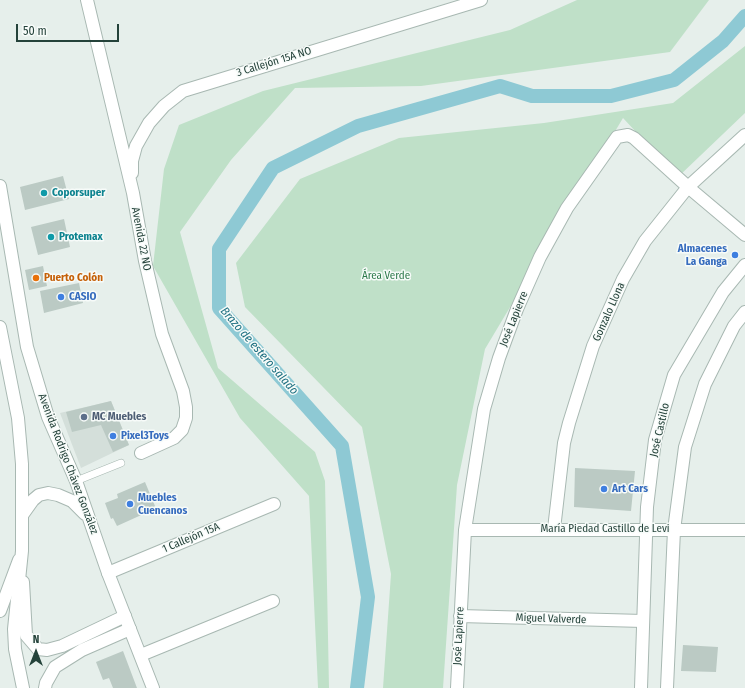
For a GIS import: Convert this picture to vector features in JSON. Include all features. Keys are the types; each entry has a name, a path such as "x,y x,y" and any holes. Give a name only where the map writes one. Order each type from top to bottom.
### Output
{"street":[{"name":"Avenida 22 NO","path":"87,0 133,193 145,261 162,334 183,391 186,407 186,418 182,430 174,438 141,453"},
{"name":"3 Callejón 15A NO","path":"133,193 132,161 136,146 149,123 164,106 183,91 482,0"},
{"name":"José Lapierre","path":"456,688 465,530 480,426 499,358 517,309 540,257 567,208 617,137 623,135 634,138 688,187 745,235"},
{"name":"Gonzalo Llona","path":"554,529 564,443 574,404 593,346 634,258 659,222 688,187 745,135"},
{"name":"Avenida Rodrigo Chávez González","path":"0,186 27,346 48,417 76,481 108,573 153,688"},
{"name":"José Castillo","path":"641,688 646,529 655,440 674,375 723,292 745,265"},
{"path":"667,688 674,530 685,447 705,384 734,326 745,312"},
{"path":"0,327 18,418 22,464 22,551 26,635 38,649 47,650 62,646 125,616"},
{"path":"22,514 39,495 48,493 58,495 72,501 89,520"},
{"name":"1 Callejón 15A","path":"108,573 274,504"},
{"name":"María Piedad Castillo de Levi","path":"465,530 745,530"},
{"path":"0,611 22,551"},
{"path":"22,551 14,629 15,649 23,688"},
{"path":"141,655 274,601"},
{"name":"Miguel Valverde","path":"460,616 643,621"},
{"path":"45,688 46,683 55,667 82,650 130,629"}],"lane":[{"path":"76,481 121,463"}],"shaded area":[{"path":"111,401 129,445 81,468 60,413"}],"green space":[{"path":"577,0 709,0 670,52 421,86 295,88 231,160 180,232 218,368 315,452 325,481 329,688 318,688 309,496 240,418 153,266 164,169 179,125 263,91 510,30"},
{"name":"Área Verde","path":"745,46 745,113 678,177 623,118 485,349 457,485 443,688 383,688 391,574 362,427 245,307 236,263 300,179 399,138 544,123 673,103"}],"building":[{"name":"Coporsuper","path":"63,176 69,199 25,210 20,187"},
{"name":"Protemax","path":"64,219 70,247 38,255 31,227"},
{"name":"Puerto Colón","path":"43,266 47,286 29,290 25,270"},
{"name":"CASIO","path":"79,283 83,303 44,313 40,291"},
{"path":"111,401 129,445 113,452 101,425 72,432 66,412"},
{"name":"Art Cars","path":"575,468 635,471 631,511 574,507"},
{"name":"Muebles Cuencanos","path":"145,482 155,506 148,512 117,526 113,518 111,519 105,503 118,498 117,494"},
{"path":"683,645 718,647 716,672 681,671"},
{"path":"123,651 137,688 113,688 109,678 103,680 96,662"}],"waterway":[{"name":"Brazo de estero salado","path":"357,688 368,597 342,446 219,308 219,249 273,168 358,126 500,86 532,96 611,96 674,80 723,41 745,16"}],"place":[{"name":"Coporsuper","path":"44,193"},
{"name":"Protemax","path":"51,237"},
{"name":"Almacenes La Ganga","path":"735,255"},
{"name":"Puerto Colón","path":"36,278"},
{"name":"CASIO","path":"61,297"},
{"name":"MC Muebles","path":"84,417"},
{"name":"Pixel3Toys","path":"113,436"},
{"name":"Art Cars","path":"604,489"},
{"name":"Muebles Cuencanos","path":"130,504"}]}
